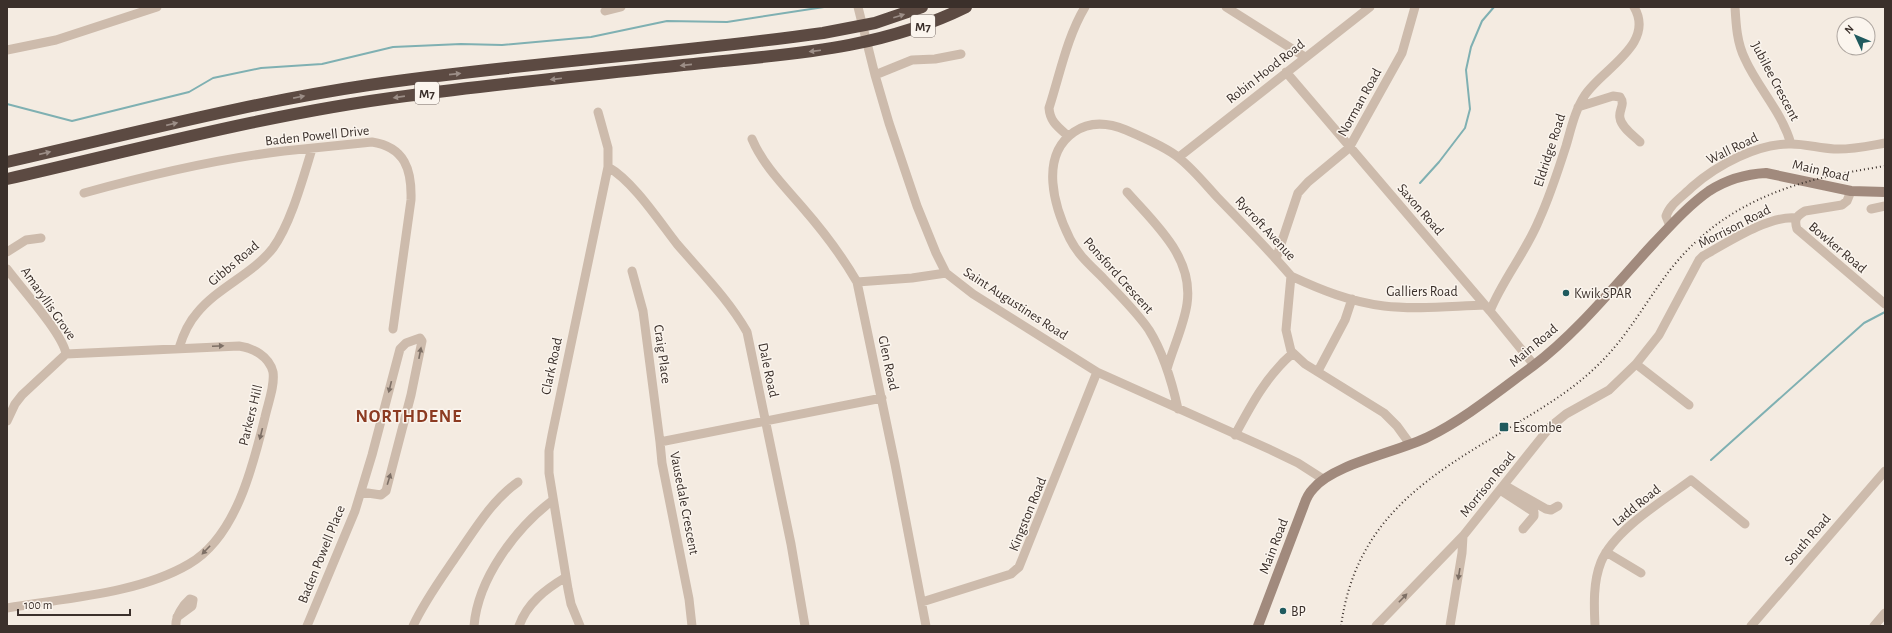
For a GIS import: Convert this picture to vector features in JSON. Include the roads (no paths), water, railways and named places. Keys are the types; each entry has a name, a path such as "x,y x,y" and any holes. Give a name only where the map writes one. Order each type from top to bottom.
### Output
{"highway":[{"name":"M7","path":"7,162 253,106 326,92 426,77 789,38 850,29 875,23 922,7"},
{"name":"M7","path":"7,179 245,125 363,102 461,89 853,46 878,40 938,20 966,7"}],"main road":[{"name":"Main Road","path":"1258,626 1306,500 1313,488 1324,479 1347,467 1427,438 1441,430 1534,365 1577,326 1670,226 1709,191 1753,173 1766,173 1782,175 1851,192 1885,192"}],"street":[{"path":"7,50 56,40 157,7"},
{"path":"605,11 621,7"},
{"name":"Saint Augustines Road","path":"858,7 889,123 918,206 936,253 946,273 973,294 1097,372 1298,463 1324,479"},
{"path":"1068,136 1053,123 1049,108 1068,45 1077,20 1085,7"},
{"path":"1226,7 1305,57"},
{"name":"Robin Hood Road","path":"1179,157 1294,65 1370,7"},
{"name":"Norman Road","path":"1276,259 1298,193 1308,182 1350,148 1402,53 1415,7"},
{"name":"Eldridge Road","path":"1488,308 1539,222 1578,107 1585,94 1633,45 1639,27 1638,17 1634,7"},
{"name":"Jubilee Crescent","path":"1735,7 1736,27 1742,52 1784,125 1790,144"},
{"path":"1286,44 1294,65"},
{"path":"875,75 912,60 935,59 961,54"},
{"name":"Saxon Road","path":"1286,72 1488,308 1534,365"},
{"path":"1578,107 1617,96 1622,100 1623,104 1620,114 1621,122 1640,142"},
{"name":"Clark Road","path":"580,626 571,604 566,577 549,473 549,451 608,167 608,148 598,112"},
{"name":"Rycroft Avenue","path":"1068,136 1080,127 1093,124 1116,126 1135,134 1179,157 1291,276 1286,330 1287,340 1293,353"},
{"name":"Ponsford Crescent","path":"1068,136 1061,144 1052,168 1053,190 1064,226 1070,240 1089,265 1138,316 1156,343 1167,369 1178,409"},
{"name":"Glen Road","path":"752,139 757,151 766,165 848,265 857,282 882,398 926,626"},
{"name":"Baden Powell Drive","path":"84,193 154,174 276,152 372,142 381,143 396,152 408,168 411,176 411,200 393,329"},
{"name":"Wall Road","path":"1670,226 1666,216 1671,208 1697,183 1737,158 1760,148 1790,144 1846,149 1885,143"},
{"name":"Gibbs Road","path":"179,348 185,332 197,312 259,262 273,247 285,226 312,149"},
{"name":"Dale Road","path":"608,167 619,174 637,194 747,332 791,544 805,626"},
{"path":"1127,192 1179,254 1187,275 1187,305 1167,369"},
{"name":"Bowker Road","path":"1851,192 1847,201 1842,205 1805,211 1796,218 1796,229 1885,304"},
{"path":"1871,209 1885,206"},
{"name":"Morrison Road","path":"1376,626 1463,536 1550,427 1566,414 1609,390 1636,364 1659,335 1696,265 1703,256 1779,218 1796,218"},
{"path":"7,252 26,240 40,238"},
{"name":"Amaryllis Grove","path":"7,269 10,277 25,290 58,337 66,354"},
{"name":"Craig Place","path":"632,271 643,311 660,442"},
{"path":"857,282 946,273"},
{"name":"Galliers Road","path":"1291,276 1330,294 1384,306 1488,308"},
{"path":"1318,371 1345,320 1352,299"},
{"name":"Baden Powell Place","path":"307,626 355,510 372,455 400,349 406,343 420,338 422,342 421,350 411,396 386,491 381,495 361,492"},
{"name":"Parkers Hill","path":"7,608 107,592 155,579 190,564 210,546 224,530 233,515 246,484 273,381 272,372 264,358 250,348 239,346 66,354"},
{"path":"1235,435 1265,385 1282,363 1293,353 1305,364 1384,413 1397,426 1410,444"},
{"path":"7,421 15,404 22,395 66,354"},
{"path":"1636,364 1689,405"},
{"name":"Kingston Road","path":"922,602 1011,574 1020,568 1097,372"},
{"name":"Vausedale Crescent","path":"692,626 689,599 662,463 660,442 882,398"},
{"name":"South Road","path":"1751,626 1885,471"},
{"name":"Ladd Road","path":"1595,626 1595,588 1601,563 1606,552 1616,539 1691,480 1744,524"},
{"path":"413,626 439,581 479,523 499,499 518,482"},
{"path":"1502,488 1546,509 1551,510 1558,506"},
{"path":"1502,488 1534,512 1534,516 1523,529"},
{"path":"474,626 478,600 495,565 532,518 554,500"},
{"path":"1450,626 1462,553 1463,536"},
{"path":"1606,552 1641,573"},
{"path":"519,626 528,607 551,586 566,577"},
{"path":"1874,626 1885,613"}],"waterway":[{"path":"7,104 72,121 189,92 213,78 261,68 322,64 393,47 461,44 502,45 591,37 667,21 727,22 824,7"},
{"path":"1420,183 1439,162 1465,128 1470,109 1466,70 1471,47 1482,21 1494,7"},
{"path":"1711,460 1864,323 1885,312"}],"railway":[{"path":"1341,626 1349,588 1362,556 1380,528 1401,504 1425,483 1453,463 1569,390 1579,382 1617,344 1671,269 1704,235 1732,214 1769,195 1787,188 1825,177 1885,166"}],"place":[{"name":"Kwik SPAR","path":"1566,293"},
{"name":"Escombe","path":"1504,427"},
{"name":"BP","path":"1283,611"}],"district":[{"name":"NORTHDENE","path":"409,416"}]}
